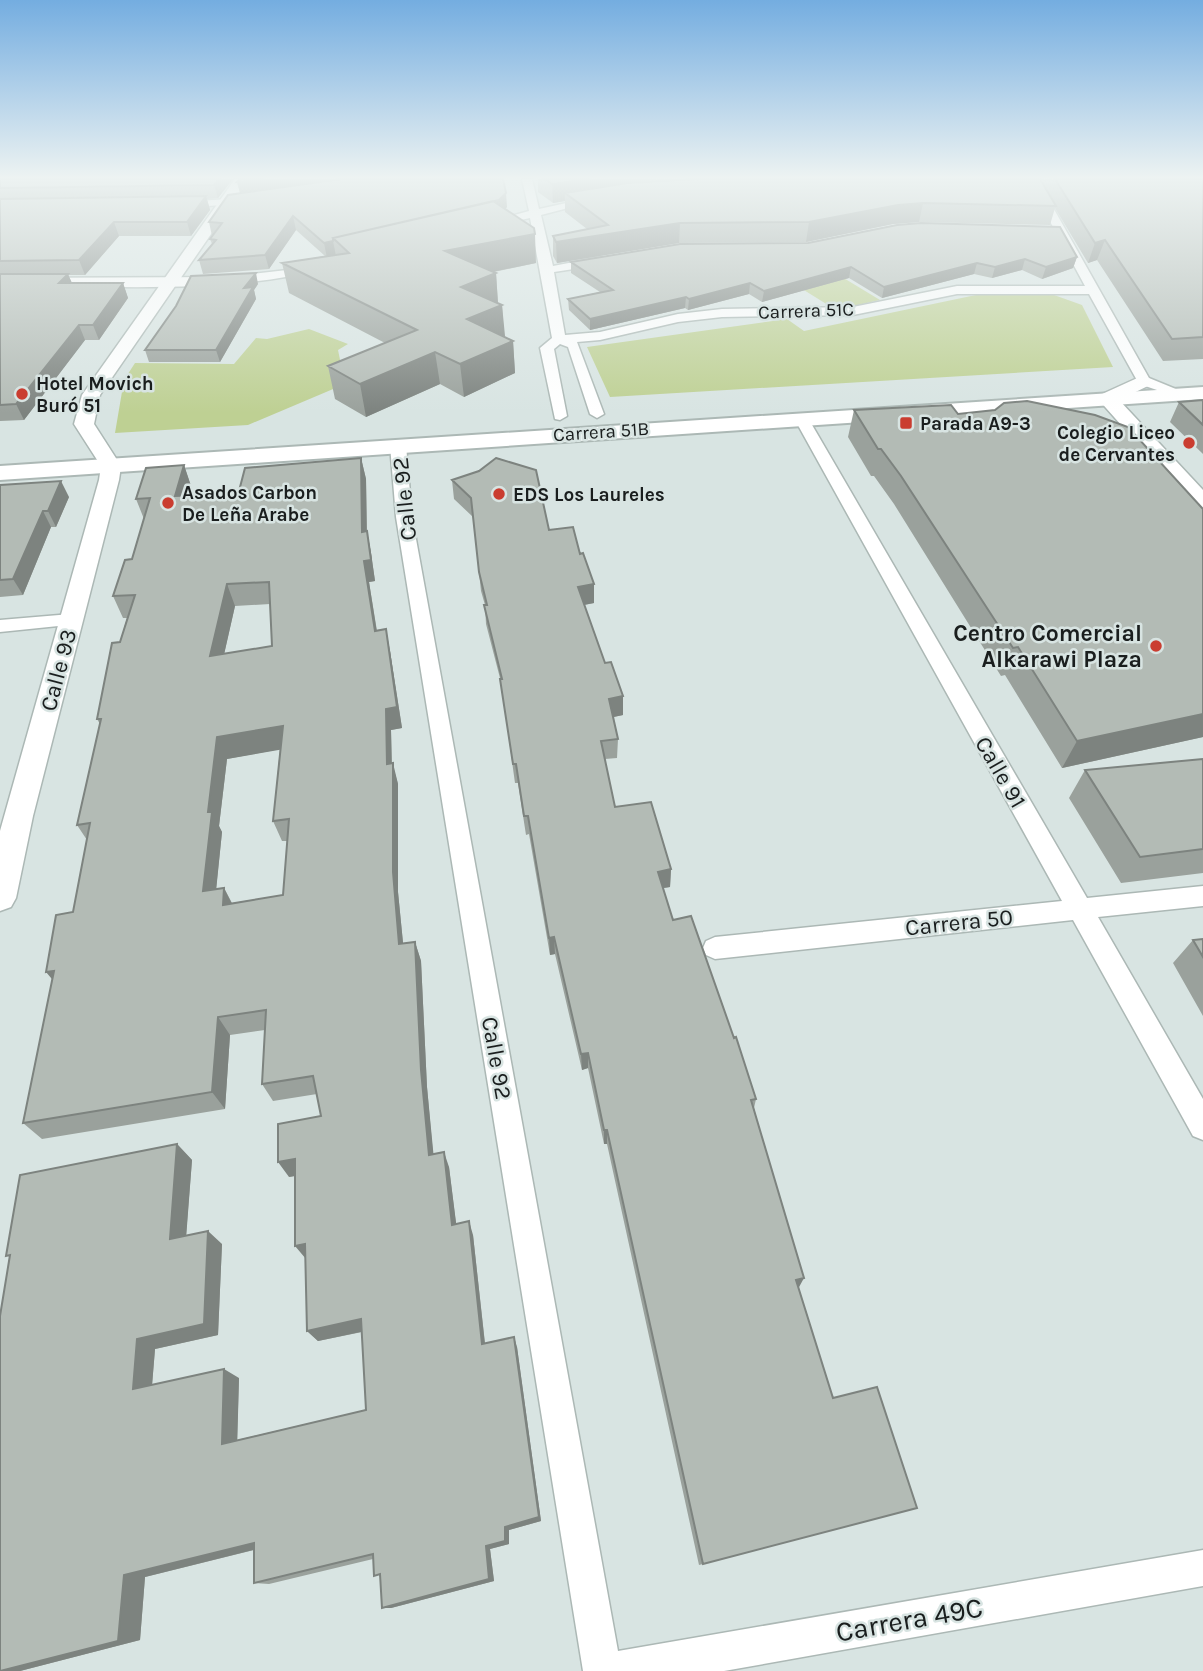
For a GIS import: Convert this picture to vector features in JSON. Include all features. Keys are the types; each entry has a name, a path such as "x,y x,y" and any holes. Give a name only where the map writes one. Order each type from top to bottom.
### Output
{"main road":[{"name":"Carrera 51B","path":"0,453 1203,377"},
{"name":"Carrera 51B","path":"0,473 1203,393"}],"street":[{"path":"111,466 84,424 91,395 186,257"},
{"path":"545,257 559,339"},
{"path":"1077,257 1144,381 1181,394"},
{"path":"548,270 613,259"},
{"path":"0,282 169,281 263,277 326,265"},
{"name":"Carrera 51C","path":"559,339 600,336 678,318 722,313 853,311 957,289 1095,290"},
{"path":"559,339 574,345 597,414"},
{"path":"559,339 547,348 560,416"},
{"path":"1144,381 1107,399 1203,503"},
{"name":"Calle 91","path":"801,418 1203,1126"},
{"name":"Calle 92","path":"398,445 404,517 602,1671"},
{"name":"Calle 93","path":"0,898 18,816 111,466"},
{"path":"0,626 71,620"},
{"name":"Carrera 50","path":"715,948 1203,896"},
{"name":"Carrera 49C","path":"614,1671 1203,1568"}],"green space":[{"path":"842,277 880,300 836,310 799,287"},
{"path":"976,295 1054,295 1082,305 1113,367 610,397 587,347 787,319 804,331"},
{"path":"309,329 348,344 338,350 345,384 248,425 115,433 124,380 135,363 234,364 256,338 267,339"}],"building":[{"path":"0,257 82,257 79,260 0,261"},
{"path":"202,257 239,257 199,260"},
{"path":"322,257 459,257 496,273 461,287 502,305 467,319 513,341 460,364 435,352 360,384 328,366 417,330 282,263"},
{"path":"601,257 1077,257 1046,267 1025,259 995,267 977,263 884,287 851,267 764,291 750,283 689,299 686,297 590,319 568,299 613,290 571,262"},
{"path":"1116,257 1203,257 1203,337 1172,339"},
{"path":"256,273 244,288 253,287 216,350 145,350 176,306 191,276"},
{"path":"0,274 68,274 59,283 123,283 93,325 79,325 16,404 0,405"},
{"path":"1203,400 1203,425 1179,402"},
{"path":"1027,401 1095,415 1128,427 1203,509 1203,714 1077,741 1018,647 1013,648 901,476 881,449 878,449 854,410 951,405 958,414 995,410 1004,403"},
{"path":"361,458 362,532 367,531 371,560 364,561 375,631 386,629 397,707 386,709 387,764 393,763 393,872 399,944 415,942 421,1070 429,1155 444,1152 452,1225 469,1221 482,1344 514,1337 539,1517 505,1527 505,1541 486,1546 489,1579 382,1608 380,1574 374,1576 373,1554 254,1583 254,1543 124,1575 118,1641 0,1671 0,1316 10,1255 6,1256 20,1175 177,1144 170,1239 208,1231 204,1324 137,1339 133,1389 224,1369 222,1444 366,1410 361,1319 307,1331 305,1244 295,1246 295,1159 278,1162 278,1124 321,1116 313,1076 262,1084 266,1010 218,1017 212,1092 23,1123 54,971 46,972 56,915 73,912 90,823 77,825 101,719 97,719 112,643 120,642 135,595 113,596 125,560 132,559 150,498 136,499 146,468 184,465 175,496 234,494 234,491 239,491 245,468","holes":["269,582 272,646 210,656 227,584","283,726 273,821 289,819 283,895 223,905 224,888 203,891 212,812 208,812 217,737"]},
{"path":"496,458 536,470 549,530 573,527 580,554 583,553 594,584 578,587 605,663 611,662 623,696 609,699 618,739 601,741 615,807 651,802 671,869 658,872 673,920 691,916 734,1038 736,1037 756,1099 751,1100 804,1278 796,1280 833,1398 877,1387 917,1508 703,1564 607,1130 604,1130 588,1053 581,1054 554,937 549,938 528,816 524,816 516,764 513,764 502,679 484,605 487,605 479,572 471,498 452,480 479,471"},
{"path":"61,481 48,511 43,511 13,579 0,580 0,485"},
{"path":"1203,759 1203,849 1140,857 1085,770"},
{"path":"1203,939 1203,957 1193,940"}],"place":[{"name":"Hotel Movich Buró 51","path":"22,394"},
{"name":"Parada A9-3","path":"906,423"},
{"name":"Colegio Liceo de Cervantes","path":"1189,443"},
{"name":"EDS Los Laureles","path":"499,494"},
{"name":"Asados Carbon De Leña Arabe","path":"168,503"},
{"name":"Centro Comercial Alkarawi Plaza","path":"1156,646"}]}
